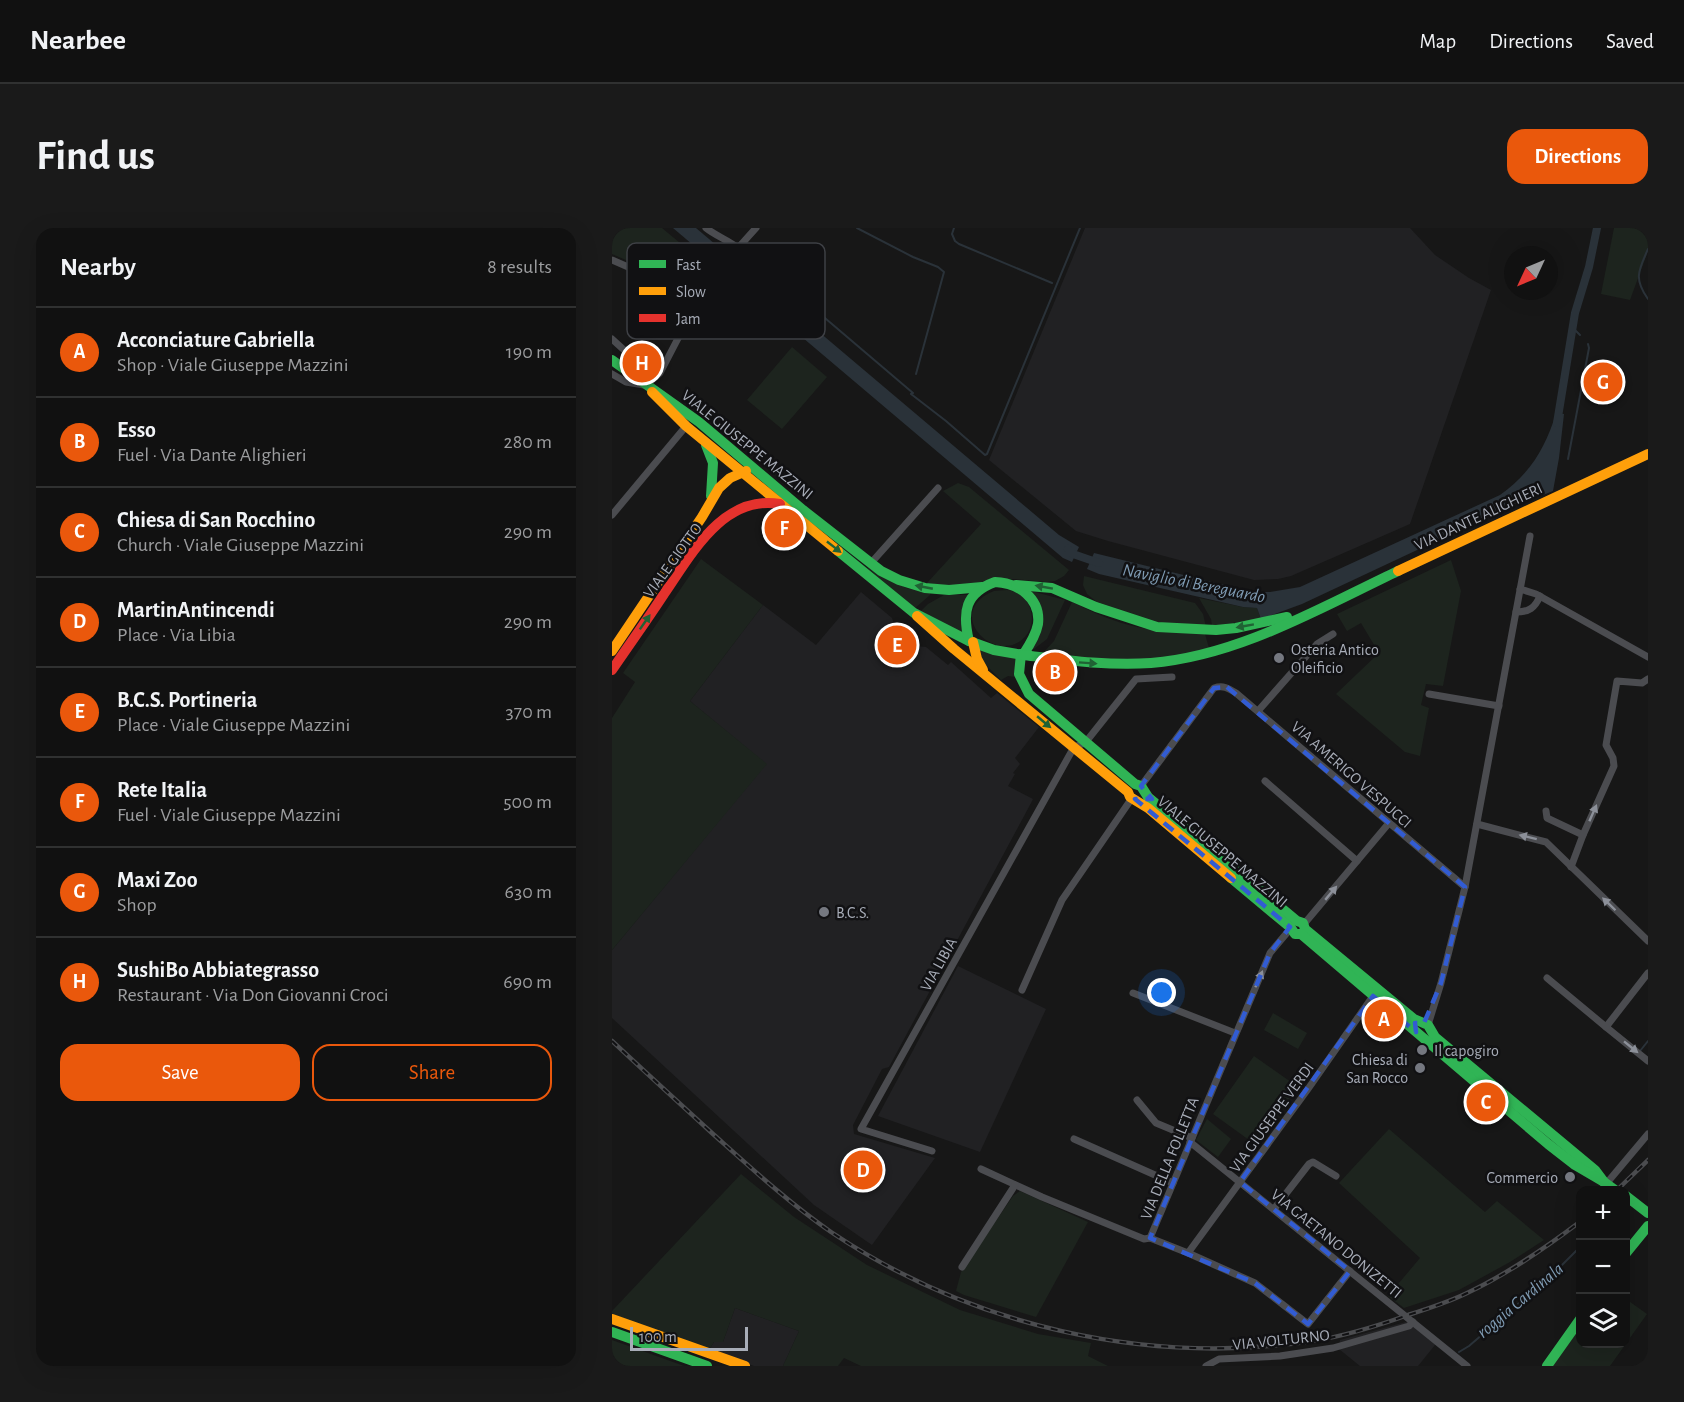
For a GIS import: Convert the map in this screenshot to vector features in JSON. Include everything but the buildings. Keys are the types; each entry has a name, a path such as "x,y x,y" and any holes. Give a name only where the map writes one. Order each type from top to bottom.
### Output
{"main road":[{"path":"612,360 646,386"},
{"name":"VIALE GIUSEPPE MAZZINI","path":"646,386 666,397 699,422 871,563 899,580 925,588 949,590 982,587 995,582 1016,585"},
{"name":"VIALE GIUSEPPE MAZZINI","path":"646,386 686,426 986,675 1074,747 1136,792 1414,1019 1595,1170 1609,1185"},
{"name":"VIALE GIOTTO","path":"703,440 711,452 714,463 710,500"},
{"name":"VIA DANTE ALIGHIERI","path":"1022,655 1090,663 1154,663 1189,657 1243,641 1270,631 1648,454"},
{"path":"742,472 758,472"},
{"name":"VIALE GIOTTO","path":"612,651 692,533 710,500 730,476 742,472"},
{"name":"VIALE GIOTTO","path":"612,670 688,560 716,526 727,516 759,502 769,501 780,504"},
{"path":"1016,585 1031,597 1038,617 1036,633 1022,655"},
{"name":"VIA DANTE ALIGHIERI","path":"1016,585 1052,588 1096,607 1130,618 1158,627 1182,630 1236,628 1282,618 1322,605"},
{"name":"VIALE GIUSEPPE MAZZINI","path":"982,587 967,606 965,625 986,675"},
{"name":"VIALE GIUSEPPE MAZZINI","path":"914,613 971,642 994,650 1022,655 1019,674 1026,690 1136,792"},
{"name":"VIALE GIUSEPPE MAZZINI","path":"1300,927 1373,996 1423,1028"},
{"path":"1642,1204 1648,1213"},
{"path":"1630,1248 1648,1227"},
{"path":"612,1319 745,1366"},
{"path":"1546,1366 1576,1325"},
{"path":"612,1332 707,1366"}],"street":[{"path":"706,228 718,237 732,243"},
{"path":"742,243 756,228"},
{"path":"612,260 627,267"},
{"path":"612,339 645,369 646,386"},
{"path":"646,386 660,373 678,339"},
{"path":"612,374 626,382 646,386"},
{"path":"612,515 686,426 689,423 699,422"},
{"path":"871,563 938,488"},
{"path":"1423,1028 1441,983 1465,887 1530,536"},
{"path":"1520,589 1540,596 1648,657"},
{"path":"1516,612 1526,612 1536,604 1540,596"},
{"path":"1258,711 1317,644 1333,633"},
{"path":"1074,747 1085,743 1136,680 1172,677"},
{"path":"1571,867 1614,766 1613,758 1606,745 1617,681 1642,683 1648,679"},
{"name":"VIA AMERIGO VESPUCCI","path":"1136,792 1214,688 1227,687 1465,887"},
{"path":"1429,694 1498,706"},
{"name":"VIA LIBIA","path":"932,1151 861,1129 1074,747"},
{"path":"1265,781 1357,861"},
{"path":"1022,990 1062,900 1136,792"},
{"path":"1546,811 1547,818 1583,835"},
{"name":"VIA DELLA FOLLETTA","path":"1350,1271 1308,1324 1255,1284 1150,1238 1270,953 1300,927 1389,824"},
{"path":"1477,824 1546,842 1648,941"},
{"path":"1606,1027 1648,973"},
{"path":"1547,978 1648,1061"},
{"path":"1133,993 1235,1033"},
{"name":"VIA GIUSEPPE VERDI","path":"1188,1253 1373,996"},
{"name":"VIA GAETANO DONIZETTI","path":"1137,1100 1156,1123 1191,1140 1467,1366"},
{"path":"1609,1185 1648,1134"},
{"path":"1074,1139 1173,1183"},
{"path":"1274,1209 1309,1164 1313,1162 1336,1176"},
{"path":"981,1169 1144,1239 1150,1238"},
{"path":"962,1267 1015,1185"},
{"name":"VIA VOLTURNO","path":"1206,1366 1219,1359 1280,1356 1333,1348 1409,1326 1413,1322"}],"highlighted area":[{"path":"1227,687 1465,887 1441,983 1424,1023 1415,1023 1416,1032 1373,996 1240,1182 1350,1271 1308,1324 1255,1283 1150,1238 1270,953 1290,927 1135,799 1152,799 1141,786 1214,688"}],"shaded area":[{"path":"620,228 662,228 680,243 627,243 627,260 612,254 612,240"},
{"path":"1085,228 1410,228 1435,255 1491,290 1410,524 1291,576 1254,580 1076,531 989,460"},
{"path":"1614,228 1648,228 1648,251 1630,300 1601,294"},
{"path":"792,347 827,377 782,429 747,400"},
{"path":"958,483 969,487 1069,570 1055,581 1047,582 1014,579 950,586 927,583 981,524 943,491"},
{"path":"701,559 763,605 690,701 767,764 612,950 612,718 635,682 623,673"},
{"path":"1451,560 1461,591 1443,686 1426,684 1421,705 1429,708 1420,756 1405,752 1336,694 1379,653 1361,623 1347,631 1337,614"},
{"path":"866,567 906,588 930,593 930,595 915,608"},
{"path":"1084,576 1195,603 1203,614 1206,627 1164,624 1097,602 1087,594 1083,585"},
{"path":"994,591 1012,591 1023,598 1030,608 1031,627 1017,643 1004,646 991,643 980,635 973,624 972,612 979,601"},
{"path":"1031,591 1065,600 1047,639 1034,649 1030,649 1039,633"},
{"path":"861,592 892,618 896,631 914,646 926,647 948,665 951,662 991,698 997,693 1039,727 1015,758 1020,764 1013,773 1015,774 1008,786 1033,799 889,1067 882,1069 853,1125 854,1134 935,1158 872,1245 814,1205 612,1018 612,950 766,764 690,701 763,605 816,645"},
{"path":"944,595 969,595 962,633 921,611"},
{"path":"1199,598 1257,608 1261,619 1212,626 1211,619"},
{"path":"1072,602 1107,618 1138,627 1205,634 1209,648 1179,656 1118,662 1043,653 1054,641"},
{"path":"978,649 1017,658 1015,677 1008,676 1001,680 981,660"},
{"path":"958,966 1046,1009 980,1152 878,1116"},
{"path":"1273,1013 1307,1033 1298,1049 1264,1030"},
{"path":"1254,1056 1298,1087 1256,1145 1213,1114"},
{"path":"1207,1119 1231,1139 1218,1157 1196,1140"},
{"path":"1389,1129 1485,1212 1497,1201 1544,1240 1459,1290 1404,1308 1388,1296 1420,1258 1339,1183"},
{"path":"741,1174 794,1217 867,1265 960,1310 1038,1334 1091,1343 1088,1356 1108,1366 861,1366 844,1358 838,1366 783,1366 799,1331 735,1308 723,1342 714,1342 709,1350 612,1314 612,1311"},
{"path":"1020,1191 1088,1222 1036,1317 956,1291 961,1272 1013,1196"},
{"path":"1630,1302 1647,1314 1630,1338"},
{"path":"735,1308 799,1331 783,1366 754,1366 709,1350 714,1342 723,1342"},
{"path":"1413,1320 1439,1340 1418,1366 1360,1366 1339,1349 1340,1340"},
{"path":"1576,1330 1576,1348 1623,1348 1610,1366 1550,1366"},
{"path":"612,1340 684,1366 612,1366"}],"water":[{"path":"673,228 696,228 714,243 691,243"},
{"path":"825,337 1059,535 1079,547 1072,562 1063,558 804,339 825,339"},
{"name":"Naviglio di Bereguardo","path":"1556,413 1564,414 1553,491 1513,505 1302,604 1261,619 1257,608 1243,607 1099,574 1087,569 1094,553 1253,592 1300,587 1500,495 1520,478 1536,459"}],"waterway":[{"path":"857,228 944,272 916,374"},
{"path":"954,228 952,234 959,244 1052,283"},
{"path":"825,318 985,455 1080,228"},
{"name":"Naviglio di Bereguardo","path":"1557,423 1575,313 1589,267 1597,228"},
{"path":"1648,249 1639,274 1640,285 1648,299"},
{"path":"1573,328 1580,335"},
{"path":"1568,459 1588,344"},
{"name":"Naviglio di Bereguardo","path":"1068,549 1073,554 1099,563"},
{"name":"roggia Cardinala","path":"1640,1051 1648,1041"},
{"name":"roggia Cardinala","path":"1459,1352 1555,1272 1576,1251"}],"railway":[{"path":"612,1041 756,1172 831,1232 885,1265 942,1292 1001,1314 1062,1331 1124,1342 1187,1348 1250,1347 1313,1341 1385,1323 1465,1294 1524,1261 1576,1225"},
{"path":"1621,1186 1648,1160"}],"traffic: fast":[{"path":"612,360 699,422 803,510 881,571 899,580 925,588 949,590 982,587"},
{"path":"706,445 713,463 711,496"},
{"path":"838,551 914,613 969,641"},
{"path":"1023,655 1119,664 1183,659 1247,641 1309,615 1398,571"},
{"path":"995,582 1020,589 1036,607 1037,628 1023,655 994,650 969,641 966,621 968,605 977,592 995,582"},
{"path":"1016,585 1052,588 1096,607 1157,627 1216,630 1287,617"},
{"path":"1021,654 1019,674 1029,694 1135,784 1141,786 1148,797 1297,921 1303,923 1305,929 1414,1019 1428,1025 1435,1037 1595,1170 1610,1186"},
{"path":"1231,878 1291,928 1295,934 1301,934 1548,1144 1575,1165 1604,1182"},
{"path":"1630,1199 1648,1213"},
{"path":"1630,1248 1648,1226"},
{"path":"1547,1366 1576,1325"},
{"path":"612,1332 707,1366"}],"traffic: slow":[{"path":"652,392 686,426 838,551"},
{"path":"1398,571 1648,454"},
{"path":"612,651 719,488 730,478 746,471"},
{"path":"917,616 1128,792 1130,797 1148,808 1231,878"},
{"path":"973,642 977,659 983,670"},
{"path":"612,1319 745,1366"}],"traffic: jam":[{"path":"612,670 686,562 711,531 725,518 742,508 760,503 780,504"}],"place":[{"name":"SushiBo Abbiategrasso","path":"642,363"},
{"name":"Maxi Zoo","path":"1603,382"},
{"name":"Rete Italia","path":"784,528"},
{"name":"B.C.S. Portineria","path":"897,645"},
{"name":"Osteria Antico Oleificio","path":"1279,658"},
{"name":"Esso","path":"1055,672"},
{"name":"B.C.S.","path":"824,912"},
{"name":"Acconciature Gabriella","path":"1384,1019"},
{"name":"Il capogiro","path":"1422,1050"},
{"name":"Chiesa di San Rocco","path":"1420,1068"},
{"name":"Chiesa di San Rocchino","path":"1486,1102"},
{"name":"MartinAntincendi","path":"863,1170"},
{"name":"Commercio","path":"1570,1177"}]}
